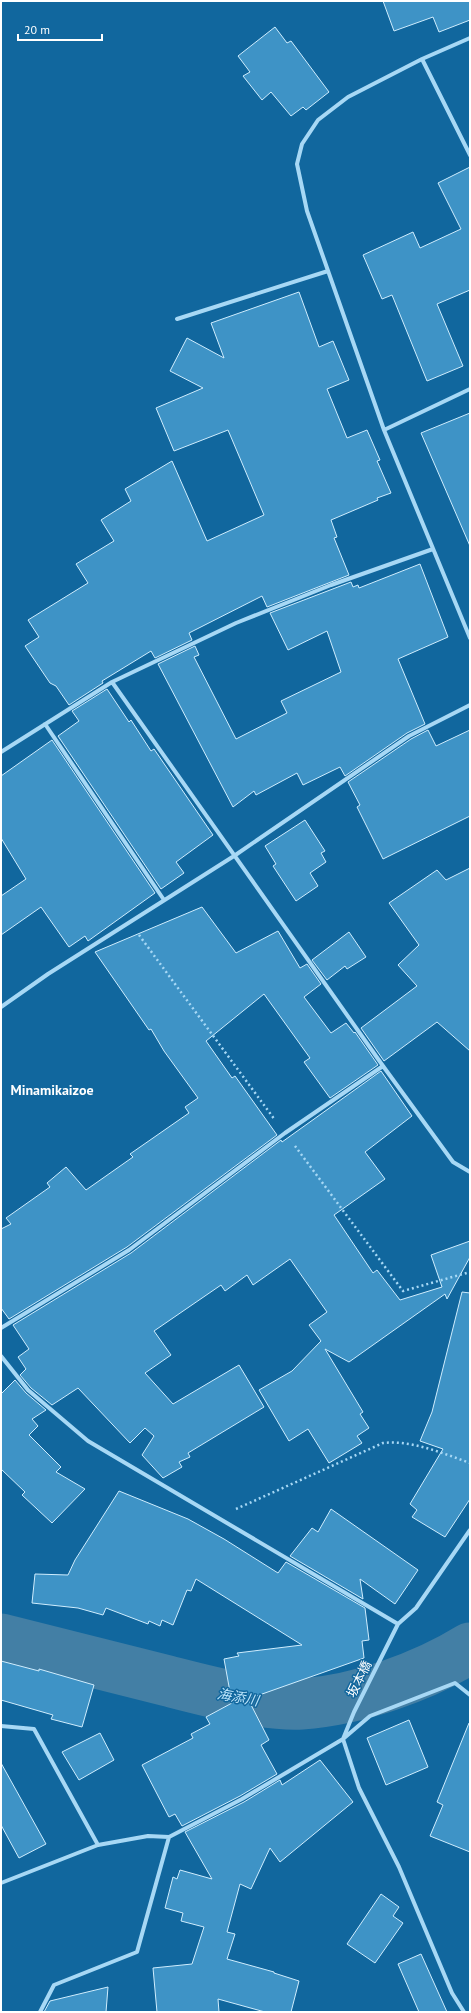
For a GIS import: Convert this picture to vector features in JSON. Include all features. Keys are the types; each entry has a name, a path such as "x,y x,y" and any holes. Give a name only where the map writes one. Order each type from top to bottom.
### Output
{"street":[{"path":"470,38 422,59 348,97 318,120 302,144 298,164 307,211 384,430 470,638"},
{"path":"422,59 470,155"},
{"path":"177,319 328,271"},
{"path":"384,430 470,389"},
{"path":"1,752 112,682 236,622 331,585 433,549"},
{"path":"112,682 383,1066 453,1162 470,1172"},
{"path":"1,1007 48,974 234,856 409,736 470,705"},
{"path":"45,724 164,900"},
{"path":"1,1328 130,1250 285,1133 383,1066"},
{"path":"1,1356 28,1390 88,1441 398,1624 416,1608 470,1530"},
{"name":"坂本橋","path":"343,1739 354,1712 398,1624"},
{"path":"1,1883 98,1845 148,1836 169,1837 242,1799 343,1739 370,1716 455,1683 470,1694"},
{"path":"1,1726 34,1729 98,1845"},
{"path":"343,1739 359,1788 399,1867 452,1993 464,2012"},
{"path":"40,2012 54,1986 137,1952 169,1837"}],"path":[{"path":"218,1518 383,1442 395,1441 408,1443 470,1463"}],"building":[{"path":"383,1 470,1 470,20 439,32 433,17 394,31"},
{"path":"275,27 287,43 291,41 329,92 306,110 303,107 291,116 271,92 262,100 243,76 250,72 238,56"},
{"path":"470,167 470,290 437,304 463,366 427,381 392,295 382,299 363,255 413,232 420,248 461,229 438,183"},
{"path":"299,292 319,347 333,341 349,380 327,389 347,438 367,430 380,460 377,461 391,493 331,520 337,537 334,538 349,575 267,607 262,596 189,633 192,640 155,658 151,651 102,681 103,683 69,705 56,686 50,683 25,646 39,637 28,620 88,583 76,564 114,541 101,520 131,501 125,489 172,461 207,541 264,515 228,430 174,451 156,408 203,388 170,371 187,338 224,358 211,323"},
{"path":"470,413 470,546 421,433"},
{"path":"420,564 448,637 398,659 425,724 407,733 345,776 340,767 303,785 297,773 256,795 254,791 233,807 158,664 195,646 199,655 194,657 236,739 287,713 281,701 341,672 327,631 288,650 270,613 351,582 353,587 358,585 359,588"},
{"path":"107,689 129,722 131,720 151,751 154,749 213,835 176,862 184,873 161,889 58,736 79,721 72,711"},
{"path":"428,730 436,746 470,730 470,816 383,859 357,807 360,805 348,782 411,739"},
{"path":"52,740 155,893 88,941 85,936 69,947 41,907 1,935 1,896 26,879 1,838 1,776"},
{"path":"305,820 325,851 321,853 326,862 310,873 318,886 296,901 273,866 276,864 265,846"},
{"path":"470,868 470,1051 437,1022 384,1061 361,1028 417,986 398,965 419,945 389,903 437,870 446,880"},
{"path":"202,907 236,953 278,931 300,968 307,964 321,984 304,997 331,1033 346,1023 354,1033 355,1032 378,1065 330,1098 304,1062 310,1058 264,994 206,1041 232,1078 235,1076 277,1135 127,1247 9,1319 1,1308 1,1229 11,1224 6,1218 50,1187 47,1183 66,1167 86,1190 133,1157 130,1154 189,1113 185,1107 198,1098 164,1051 151,1029 149,1030 95,952"},
{"path":"349,932 366,957 347,969 345,966 327,980 312,960"},
{"path":"381,1071 412,1116 365,1152 385,1179 334,1215 373,1273 377,1270 400,1300 442,1287 431,1255 470,1241 470,1257 447,1299 445,1294 349,1362 325,1349 363,1412 360,1414 369,1428 357,1436 362,1443 329,1463 308,1429 289,1441 259,1390 292,1371 321,1341 309,1325 327,1312 290,1259 253,1285 247,1275 225,1291 221,1285 154,1331 171,1355 145,1373 173,1404 239,1365 264,1407 188,1453 190,1457 179,1462 182,1467 163,1478 142,1455 154,1436 145,1428 130,1443 78,1388 52,1405 31,1388 20,1375 26,1369 18,1357 29,1349 13,1325 131,1253 281,1140 282,1142"},
{"path":"462,1292 470,1293 470,1499 445,1537 412,1517 417,1510 410,1504 443,1449 420,1441 432,1412"},
{"path":"15,1380 26,1393 46,1410 32,1419 38,1426 29,1435 61,1467 56,1472 85,1489 52,1523 22,1495 25,1492 1,1469 1,1394"},
{"path":"119,1491 188,1519 224,1539 278,1573 286,1562 365,1608 369,1640 362,1641 364,1658 248,1699 269,1740 261,1745 277,1774 240,1796 182,1826 175,1814 169,1817 142,1765 193,1738 191,1734 210,1724 206,1717 232,1703 224,1659 239,1656 237,1653 302,1645 196,1579 191,1591 187,1590 173,1625 162,1620 160,1626 149,1621 148,1624 106,1608 103,1615 78,1608 32,1603 35,1574 68,1575 75,1560"},
{"path":"331,1509 418,1570 395,1604 360,1579 363,1599 290,1556 312,1528 318,1532"},
{"path":"1,1661 39,1671 39,1669 94,1685 82,1727 51,1719 53,1715 1,1700"},
{"path":"409,1720 428,1767 386,1785 367,1738"},
{"path":"469,1723 470,1852 430,1836 443,1805 437,1802"},
{"path":"100,1733 114,1760 79,1780 62,1752"},
{"path":"320,1760 353,1802 280,1862 270,1848 251,1889 240,1884 227,1932 235,1934 227,1959 274,1972 299,1981 291,2012 265,2012 218,1999 219,2012 157,2012 153,1968 192,1964 204,1927 181,1921 183,1913 165,1908 173,1877 177,1879 180,1870 212,1879 185,1832 244,1802 280,1780 282,1785"},
{"path":"1,1763 46,1844 19,1858 1,1825"},
{"path":"381,1894 399,1907 393,1916 403,1923 375,1963 347,1944"},
{"path":"421,1954 447,2012 419,2012 398,1964"},
{"path":"108,1987 106,2012 44,2012 50,2001"}],"waterway":[{"name":"海添川","path":"1,1639 217,1693 270,1703 287,1704 323,1702 367,1692 411,1677 452,1659 470,1648"}],"district":[{"name":"Minamikaizoe","path":"52,1090"}]}
